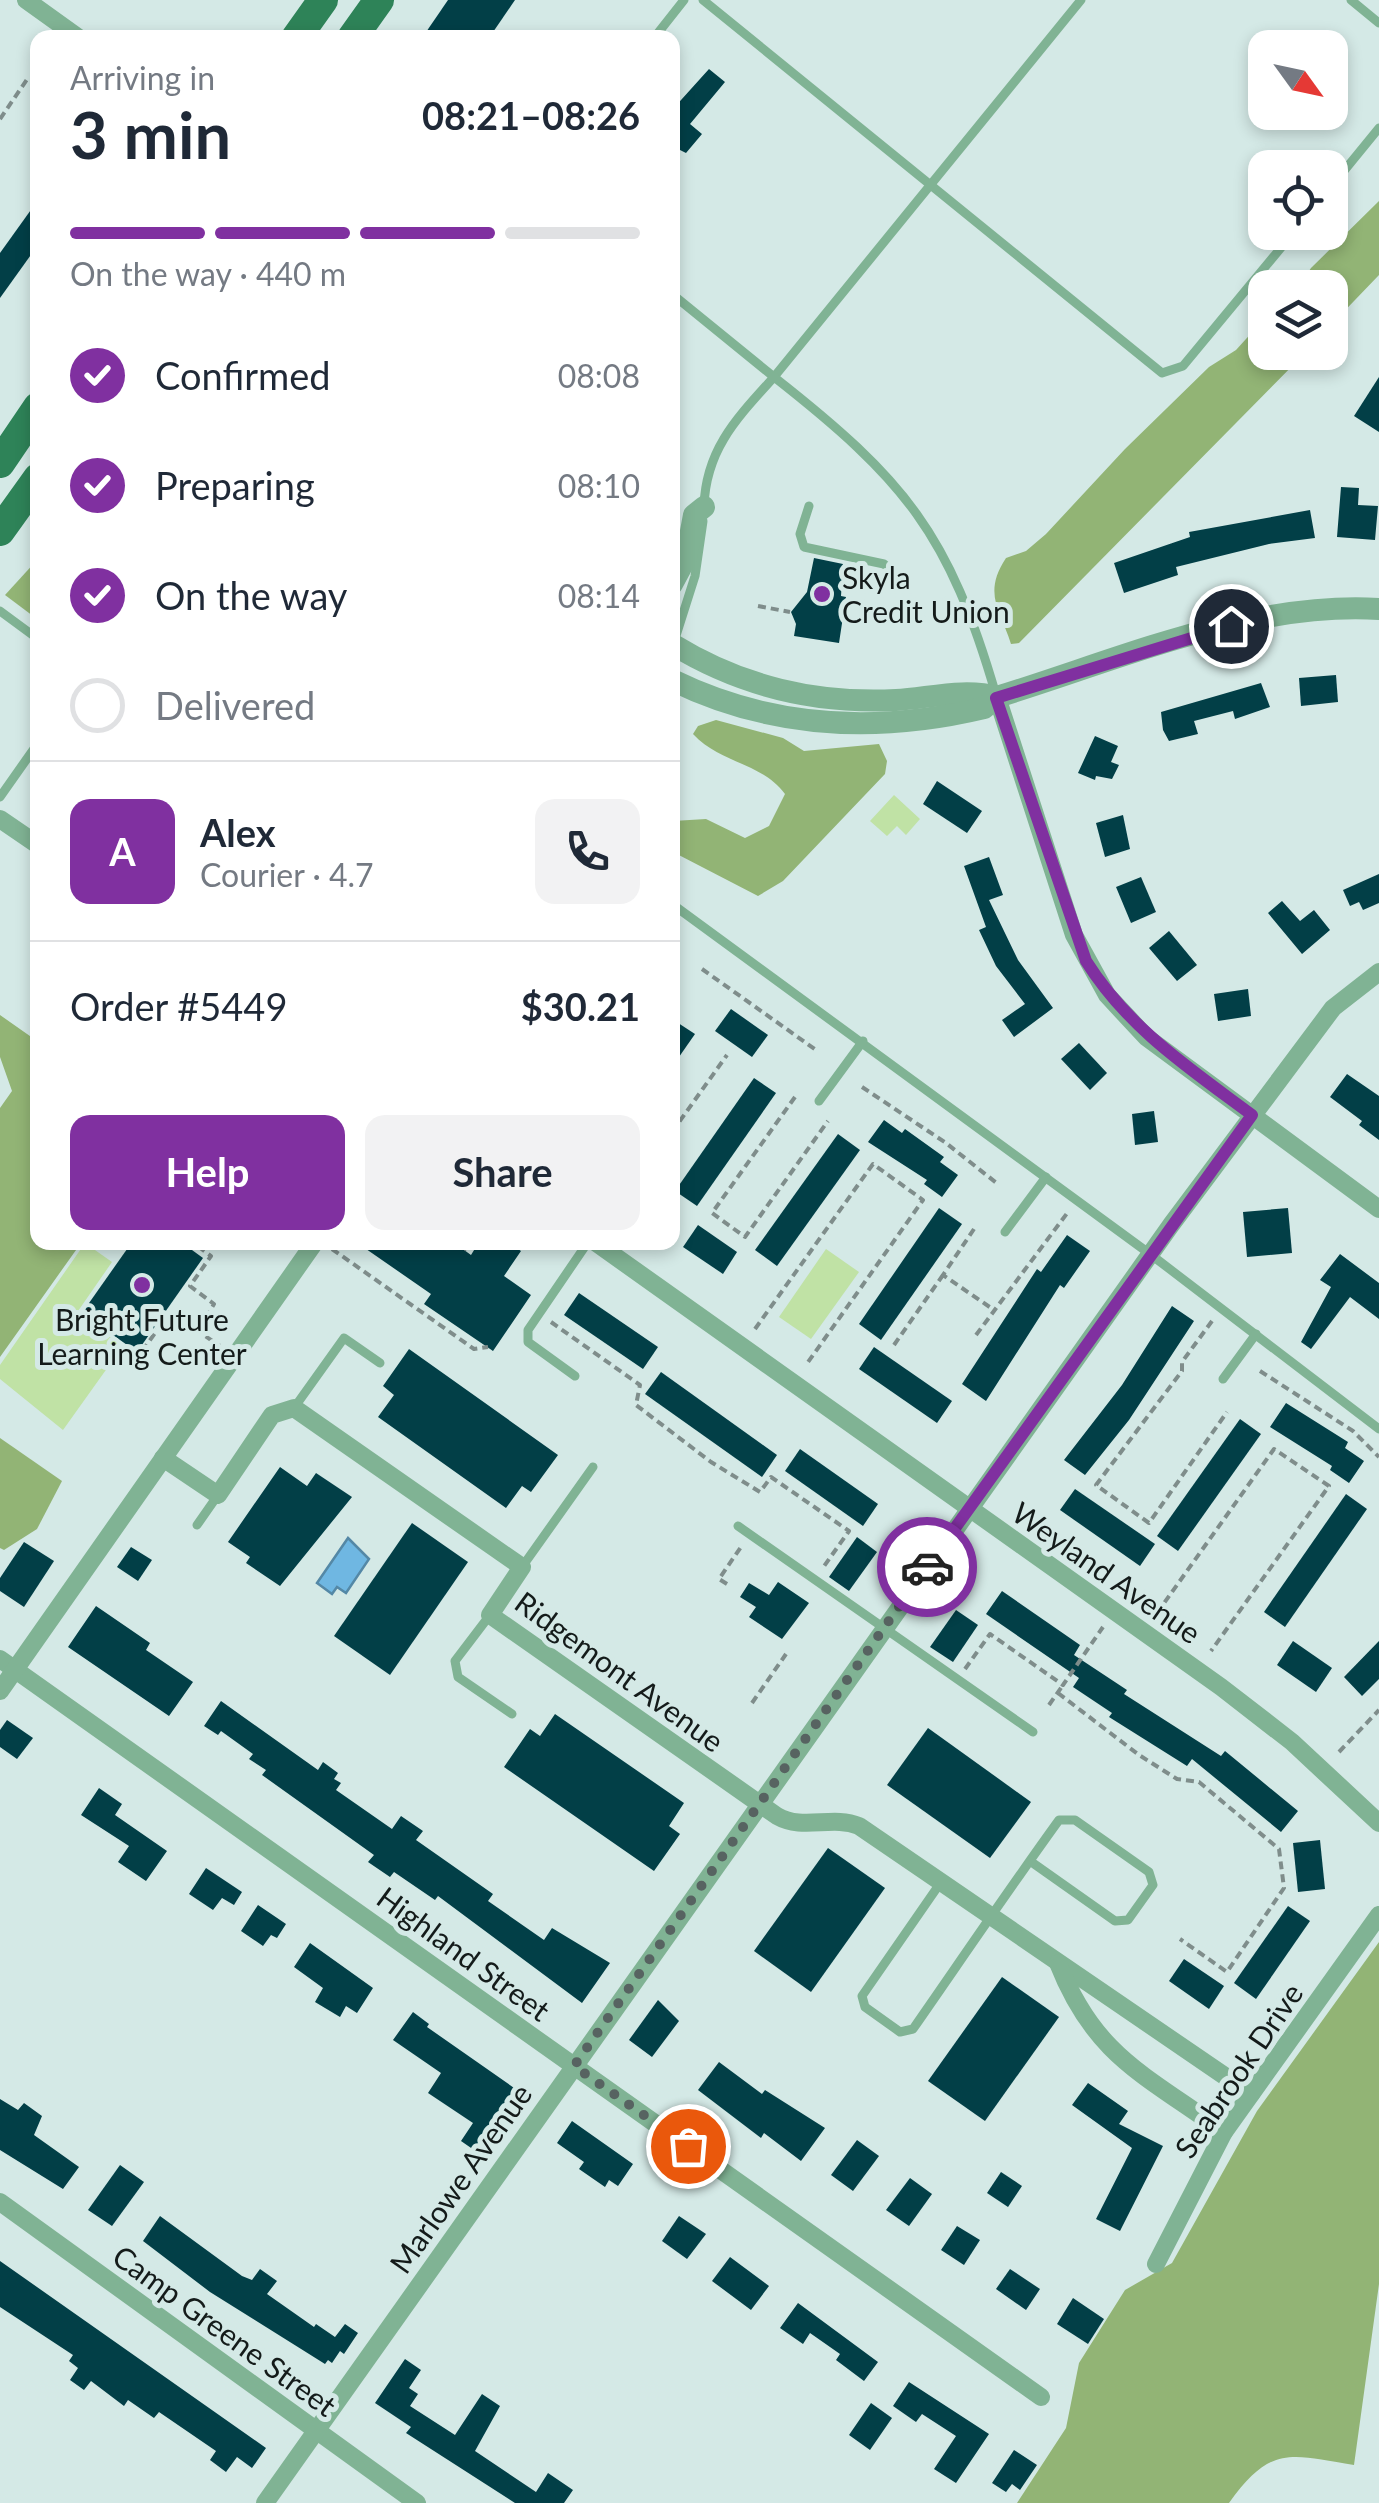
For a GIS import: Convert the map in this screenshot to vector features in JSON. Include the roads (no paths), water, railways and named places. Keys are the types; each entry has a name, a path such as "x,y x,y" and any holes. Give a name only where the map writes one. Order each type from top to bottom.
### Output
{"main road":[{"path":"302,30 323,0"},
{"path":"358,30 379,0"},
{"path":"1,460 30,418"},
{"path":"0,531 30,489"}],"street":[{"path":"26,0 68,30"},
{"path":"680,569 686,558 694,514 704,507"},
{"path":"680,683 756,710 840,724 927,720 984,708 996,698 1266,615 1321,607 1379,609"},
{"path":"680,649 738,678 812,697 859,701 981,694 996,698"},
{"path":"996,698 1086,961 1108,996 1146,1037 1379,1209"},
{"path":"0,818 30,839"},
{"name":"Marlowe Avenue","path":"264,2503 1150,1254 1333,1008 1379,972"},
{"path":"0,1691 8,1664 320,1250"},
{"name":"Weyland Avenue","path":"603,1250 1221,1687 1292,1742 1379,1823"},
{"path":"163,1458 218,1495 272,1414 294,1408"},
{"name":"Ridgemont Avenue","path":"294,1408 522,1568 490,1615 786,1821 844,1820 859,1826 1251,2094"},
{"name":"Highland Street","path":"8,1664 1041,2398"},
{"name":"Seabrook Drive","path":"1156,2264 1224,2132 1379,1914"},
{"path":"1056,1962 1073,2002 1106,2047 1224,2132"},
{"name":"Camp Greene Street","path":"0,2202 418,2503"}],"lane":[{"path":"660,30 684,0"},
{"path":"704,0 1150,364 1169,374 1191,357 1279,250"},
{"path":"680,624 695,576 707,472 716,446 1081,0"},
{"path":"1350,0 1379,23"},
{"path":"1348,166 1379,128"},
{"path":"680,301 882,470 921,517 956,578 996,698"},
{"path":"809,506 800,534 804,547 884,564 904,583"},
{"path":"0,612 30,633"},
{"path":"0,797 30,755"},
{"path":"680,910 1150,1254 1379,1429"},
{"path":"819,1101 863,1041"},
{"path":"1005,1232 1046,1177"},
{"path":"575,1376 528,1342 528,1330 586,1250"},
{"path":"1223,1379 1256,1334"},
{"path":"294,1408 344,1338 380,1363"},
{"path":"522,1568 593,1466"},
{"path":"198,1525 218,1495"},
{"path":"738,1526 1033,1732"},
{"path":"490,1615 455,1661 458,1677 512,1714"},
{"path":"941,1882 862,1996 865,2007 900,2032 913,2030 991,1916 1059,1820 1075,1820 1149,1872 1153,1885 1128,1920 1115,1921 1030,1861"}],"water":[{"path":"348,1538 369,1559 346,1593 337,1587 332,1594 317,1583"}],"place":[{"name":"Skyla Credit Union","path":"822,594"},
{"name":"Bright Future Learning Center","path":"142,1285"}]}
